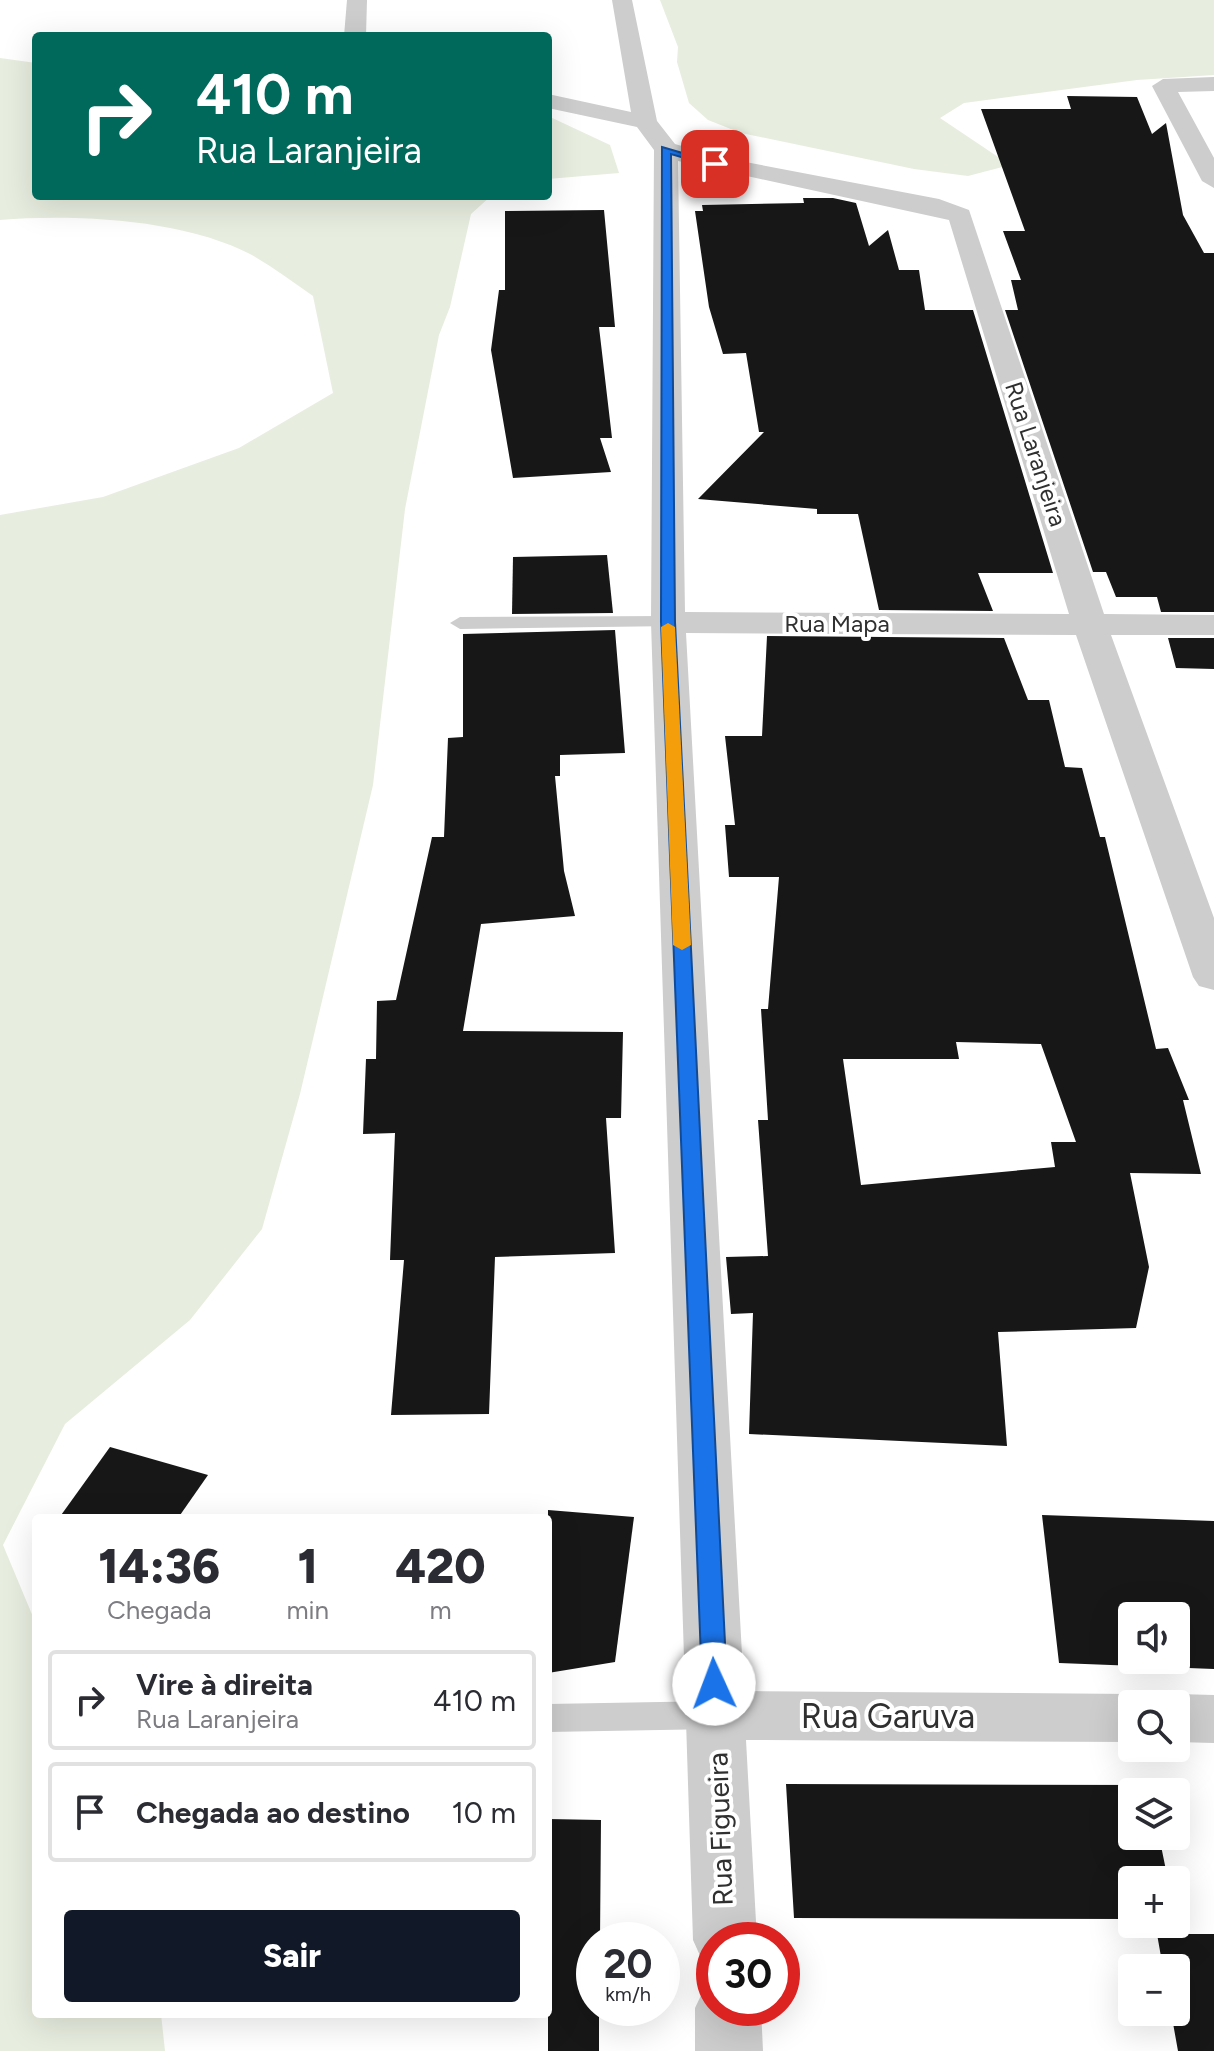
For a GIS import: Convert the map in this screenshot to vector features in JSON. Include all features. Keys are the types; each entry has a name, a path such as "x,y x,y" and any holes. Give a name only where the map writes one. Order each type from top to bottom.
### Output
{"street":[{"path":"355,32 357,0"},
{"name":"Rua Figueira","path":"622,0 655,136 668,622 724,1922"},
{"path":"1214,84 1163,86 1214,181"},
{"path":"552,102 655,136"},
{"name":"Rua Laranjeira","path":"655,136 715,164 939,207 960,215 1090,624 1214,977"},
{"name":"Rua Mapa","path":"668,622 1214,625"},
{"name":"Rua Garuva","path":"716,1715 1118,1718"},
{"path":"1190,1718 1214,1719"},
{"path":"728,2026 729,2051"}],"lane":[{"name":"Rua Mapa","path":"460,623 668,622"},
{"name":"Rua Garuva","path":"552,1718 716,1715"}],"shaded area":[{"path":"660,0 1214,0 1214,75 1137,80 964,103 940,118 1010,165 968,176 914,169 741,133 708,120 689,103 677,62 678,47"},
{"path":"0,58 32,62 32,200 487,200 471,214 450,307 439,335 405,509 373,785 300,1094 262,1229 190,1320 65,1424 3,1545 32,1614 32,2018 161,2018 165,2051 0,2051 0,515 103,497 239,448 333,393 313,296 252,255 194,234 129,222 62,218 0,220"},
{"path":"552,118 610,145 619,173 552,179"}],"building":[{"path":"1067,96 1137,97 1152,134 1166,123 1183,215 1204,253 1214,253 1214,612 1161,612 1157,597 1116,597 1106,572 1093,572 1005,310 1018,310 1011,280 1021,280 1003,231 1025,231 981,109 1071,109"},
{"path":"803,198 833,198 856,203 869,246 888,230 899,270 919,270 925,310 973,310 1053,573 978,573 993,611 879,610 858,514 817,514 817,509 698,499 764,432 759,432 746,353 723,354 709,307 695,211 703,211 702,205 804,203"},
{"path":"604,210 615,327 599,327 612,438 600,438 611,472 513,478 491,350 499,290 505,290 505,211"},
{"path":"607,555 613,613 512,614 513,557"},
{"path":"615,630 625,753 560,755 560,776 555,776 564,871 575,916 481,924 463,1031 623,1032 621,1118 606,1118 615,1253 495,1257 489,1414 391,1415 404,1260 390,1260 395,1133 363,1134 366,1059 376,1059 377,1001 396,1000 432,837 444,837 448,738 463,737 463,634"},
{"path":"767,636 1004,638 1028,700 1049,700 1065,767 1082,768 1100,837 1105,837 1156,1049 1168,1048 1189,1100 1183,1100 1201,1174 1130,1173 1149,1267 1136,1328 998,1332 1007,1446 749,1434 753,1313 731,1314 726,1257 768,1256 758,1120 768,1120 761,1009 768,1009 779,877 729,877 725,825 735,825 725,736 762,736","holes":["956,1042 1041,1044 1076,1142 1051,1142 1055,1167 861,1185 843,1059 959,1059"]},
{"path":"1168,638 1214,638 1214,669 1176,668"},
{"path":"110,1447 208,1475 181,1514 62,1514"},
{"path":"548,1510 634,1517 615,1662 552,1672 552,1514 548,1514"},
{"path":"1042,1515 1214,1521 1214,1669 1190,1668 1190,1602 1118,1602 1118,1665 1059,1663"},
{"path":"786,1784 1118,1785 1118,1850 1162,1850 1165,1866 1118,1866 1118,1919 794,1918"},
{"path":"552,1819 601,1820 600,1922 576,1922 576,2026 599,2026 599,2051 548,2051 548,2018 552,2018"},
{"path":"1214,1934 1214,2051 1178,2051 1174,2026 1190,2026 1190,1954 1161,1954 1158,1938"}],"slow traffic":[{"path":"668,627 682,945"}],"route":[{"path":"714,1684 668,622 666,149 715,164"}]}
